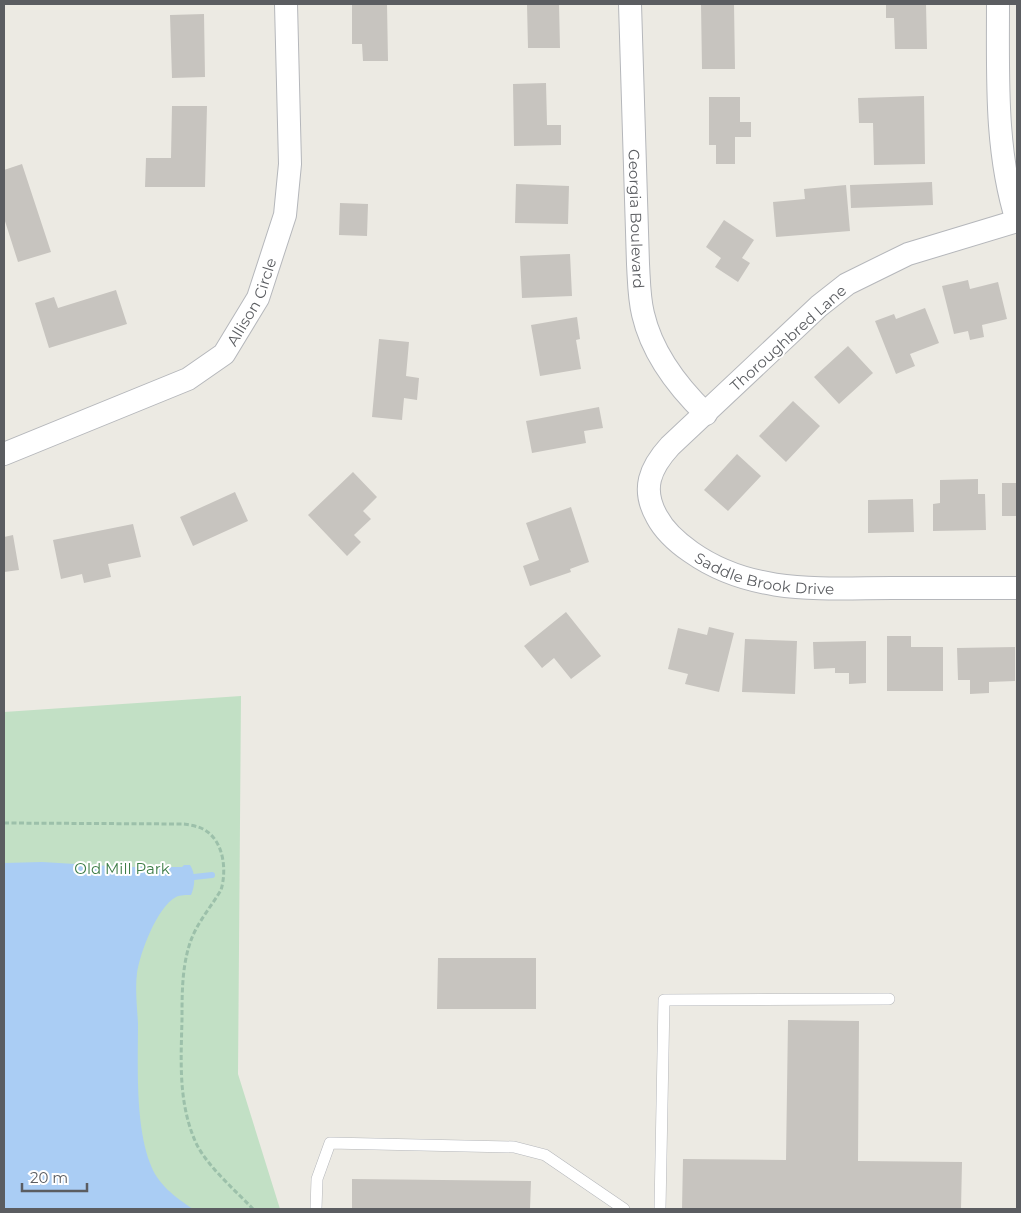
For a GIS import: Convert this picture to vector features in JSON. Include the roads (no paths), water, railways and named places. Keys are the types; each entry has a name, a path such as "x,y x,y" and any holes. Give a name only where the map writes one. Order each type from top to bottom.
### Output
{"street":[{"name":"Allison Circle","path":"4,454 188,379 224,354 258,298 285,215 290,164 286,4"},
{"name":"Georgia Boulevard","path":"630,4 638,264 642,310 651,337 672,375 706,414"},
{"path":"998,4 1000,136 1008,187 1017,221"},
{"name":"Thoroughbred Lane","path":"706,414 812,313 847,284 915,252 1017,221"},
{"name":"Saddle Brook Drive","path":"706,414 660,457 651,475 649,496 652,508 668,532 708,564 743,578 779,586 816,588 1017,588"}],"lane":[{"path":"660,1209 664,1000 889,999"},
{"path":"316,1209 317,1179 330,1143 514,1147 545,1155 624,1209"}],"water":[{"path":"42,862 126,867 182,867 190,865 192,869 194,880 191,895 178,896 169,902 150,931 139,964 136,992 138,1094 145,1147 153,1171 162,1184 173,1195 193,1209 4,1209 4,863"}],"waterway":[{"path":"194,877 212,875"}],"park label":[{"name":"Old Mill Park","path":"122,868"}]}
